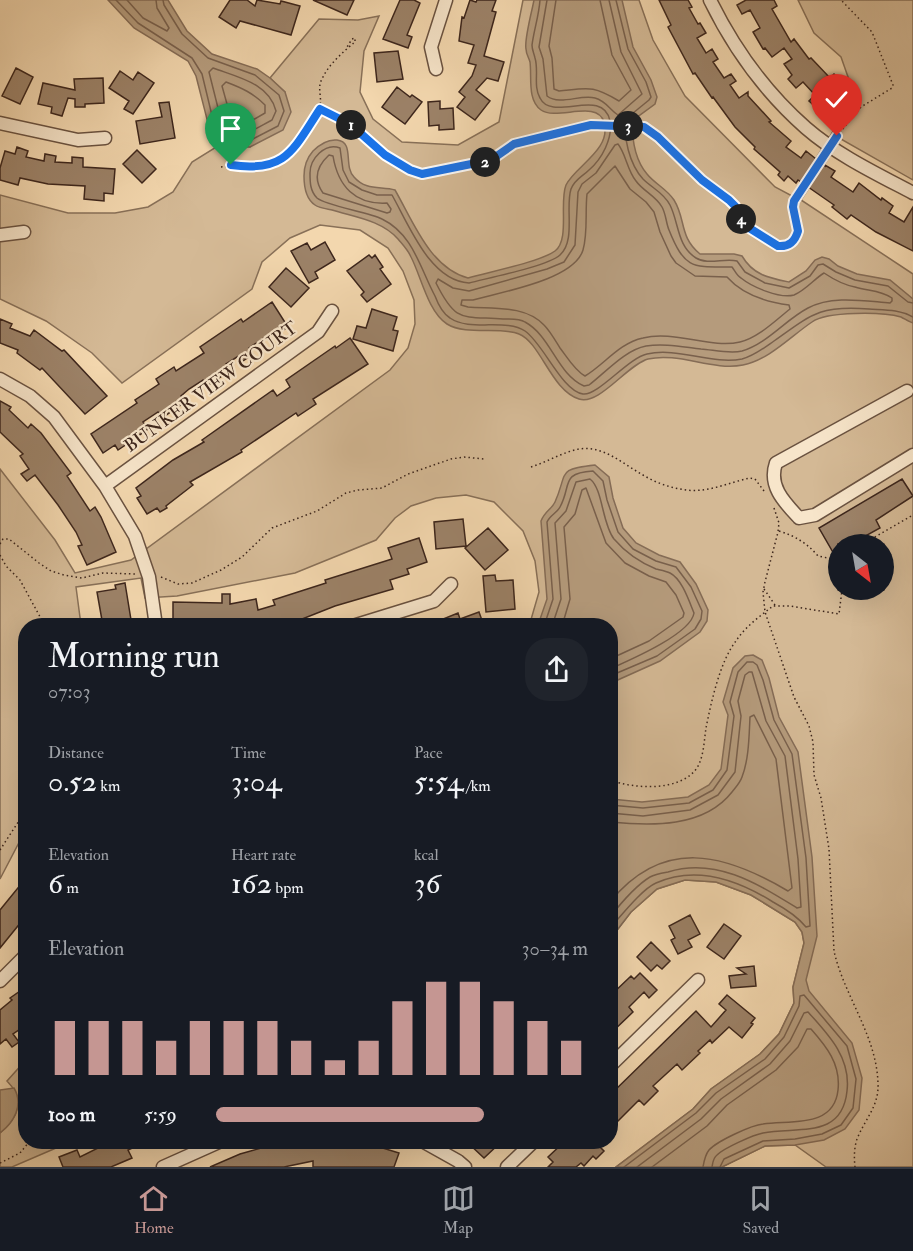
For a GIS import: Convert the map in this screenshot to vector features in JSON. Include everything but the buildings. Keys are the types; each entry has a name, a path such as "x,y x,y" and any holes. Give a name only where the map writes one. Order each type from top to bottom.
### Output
{"street":[{"path":"436,69 431,47 446,0"},
{"path":"710,0 722,25 745,62 807,129 850,159 913,193"},
{"path":"0,123 78,141 105,138"},
{"path":"0,235 24,232"},
{"name":"BUNKER VIEW COURT","path":"105,486 318,333 332,311"},
{"path":"0,379 30,396 54,417 105,486 135,536 149,577 155,618"},
{"path":"911,390 777,463 773,472 775,486 785,503 799,518 815,515 913,455"},
{"path":"379,618 434,601 451,584"},
{"path":"0,981 18,963"},
{"path":"618,1058 698,980"},
{"path":"163,1167 203,1149"},
{"path":"437,1149 465,1167"},
{"path":"507,1167 526,1149"}],"path":[{"path":"320,109 350,124 385,155 410,170 422,174 491,160 514,144 591,125 644,127 658,137 702,180 729,200 735,206 743,224 778,246 785,247 796,238 798,231 794,201 831,145 861,107 892,88 893,85 872,32 841,0"},
{"path":"221,167 231,165 259,168 284,159 320,109 322,78 347,47"},
{"path":"531,467 580,449 591,449 611,456 651,480 673,487 700,490 755,478 769,497"},
{"path":"160,577 178,584 192,583 221,570 242,557 272,528 317,511 346,493 358,489 382,488 408,474 451,459 464,457 484,459"},
{"path":"772,502 777,513 778,530 764,588 765,612 794,697 812,734 814,775 821,798 829,849 834,951 837,966 863,1027 877,1073 878,1098 858,1138 855,1147 855,1167"},
{"path":"880,534 913,515"},
{"path":"778,530 801,540 818,556 828,558"},
{"path":"0,544 3,539 9,539 45,567 72,577 82,578 113,572 137,574"},
{"path":"0,555 6,566 20,580 41,618"},
{"path":"764,588 776,606"},
{"path":"618,783 628,786 655,786 673,783 691,775 701,760 717,682 733,644 765,612 776,606 839,614 841,600"},
{"path":"0,850 18,822"},
{"path":"0,1163 20,1154 24,1149"}],"shaded area":[{"path":"523,0 639,0 653,40 685,96 775,187 792,196 855,97 841,57 814,33 798,0 913,0 913,180 841,139 801,200 913,274 913,1167 826,1167 795,1145 765,1146 722,1167 616,1167 693,1109 711,1089 760,1054 779,1034 794,1003 793,987 804,943 802,932 795,922 751,895 716,882 685,880 657,889 631,912 618,929 618,618 531,618 539,592 535,561 523,531 494,502 466,495 436,498 411,506 395,518 376,540 295,573 177,596 145,598 141,578 76,587 80,618 18,618 18,844 0,879 0,469 55,540 75,573 131,560 390,370 408,348 415,324 414,300 403,271 388,248 360,230 320,225 290,238 262,262 252,289 122,383 92,353 46,321 0,299 0,195 68,213 115,213 148,207 173,192 192,162 221,144 250,147 285,92 270,78 319,19 358,20 379,16 364,51 360,92 373,119 402,142 458,145 499,122"},
{"path":"18,1069 18,1101 13,1088 7,1081"},
{"path":"18,1101 18,1149 54,1149 12,1167 0,1167 0,1133 12,1121"}],"water":[{"path":"108,0 168,0 187,31 212,54 257,69 285,92 291,112 283,130 250,147 221,144 210,131 196,76 188,61 134,28"},
{"path":"534,0 622,0 633,47 651,80 657,97 655,104 632,121 637,156 647,174 674,200 689,241 700,254 742,256 756,272 789,282 806,271 815,260 822,257 829,259 838,266 857,274 890,280 913,299 913,323 901,317 882,314 842,314 819,318 771,353 753,362 743,365 719,366 672,358 648,359 631,369 604,391 587,400 569,394 554,377 534,347 519,334 503,331 464,330 447,324 430,303 410,254 398,239 384,227 321,208 312,202 304,183 306,163 313,151 324,143 330,140 342,142 346,145 349,167 354,177 369,186 395,190 416,229 433,254 455,273 468,278 526,263 555,251 562,238 566,185 598,149 605,132 604,122 600,115 593,112 548,113 537,106 532,94 530,62 526,53 527,32"},
{"path":"595,465 609,477 623,528 636,543 659,555 680,562 696,584 708,610 707,621 700,632 660,661 618,680 618,618 540,618 547,599 541,521 555,502 565,474 574,468"},
{"path":"753,655 762,660 779,717 798,752 812,857 817,936 806,980 809,991 852,1043 862,1078 859,1110 845,1129 824,1140 795,1145 765,1146 722,1167 616,1167 693,1109 711,1089 760,1054 779,1034 794,1003 793,987 804,943 802,932 795,922 751,895 716,882 685,880 657,889 631,912 618,929 618,800 642,802 688,797 709,785 721,769 728,715 723,702 733,668 745,656"},
{"path":"14,1088 18,1107 10,1124 0,1133 0,1090"}],"route":[{"path":"231,165 259,168 284,159 320,109 350,124 385,155 410,170 422,174 491,160 514,144 531,139 542,139 591,125 644,127 658,137 702,180 729,200 735,206 743,224 778,246 785,247 796,238 798,231 794,201 837,136"}]}
